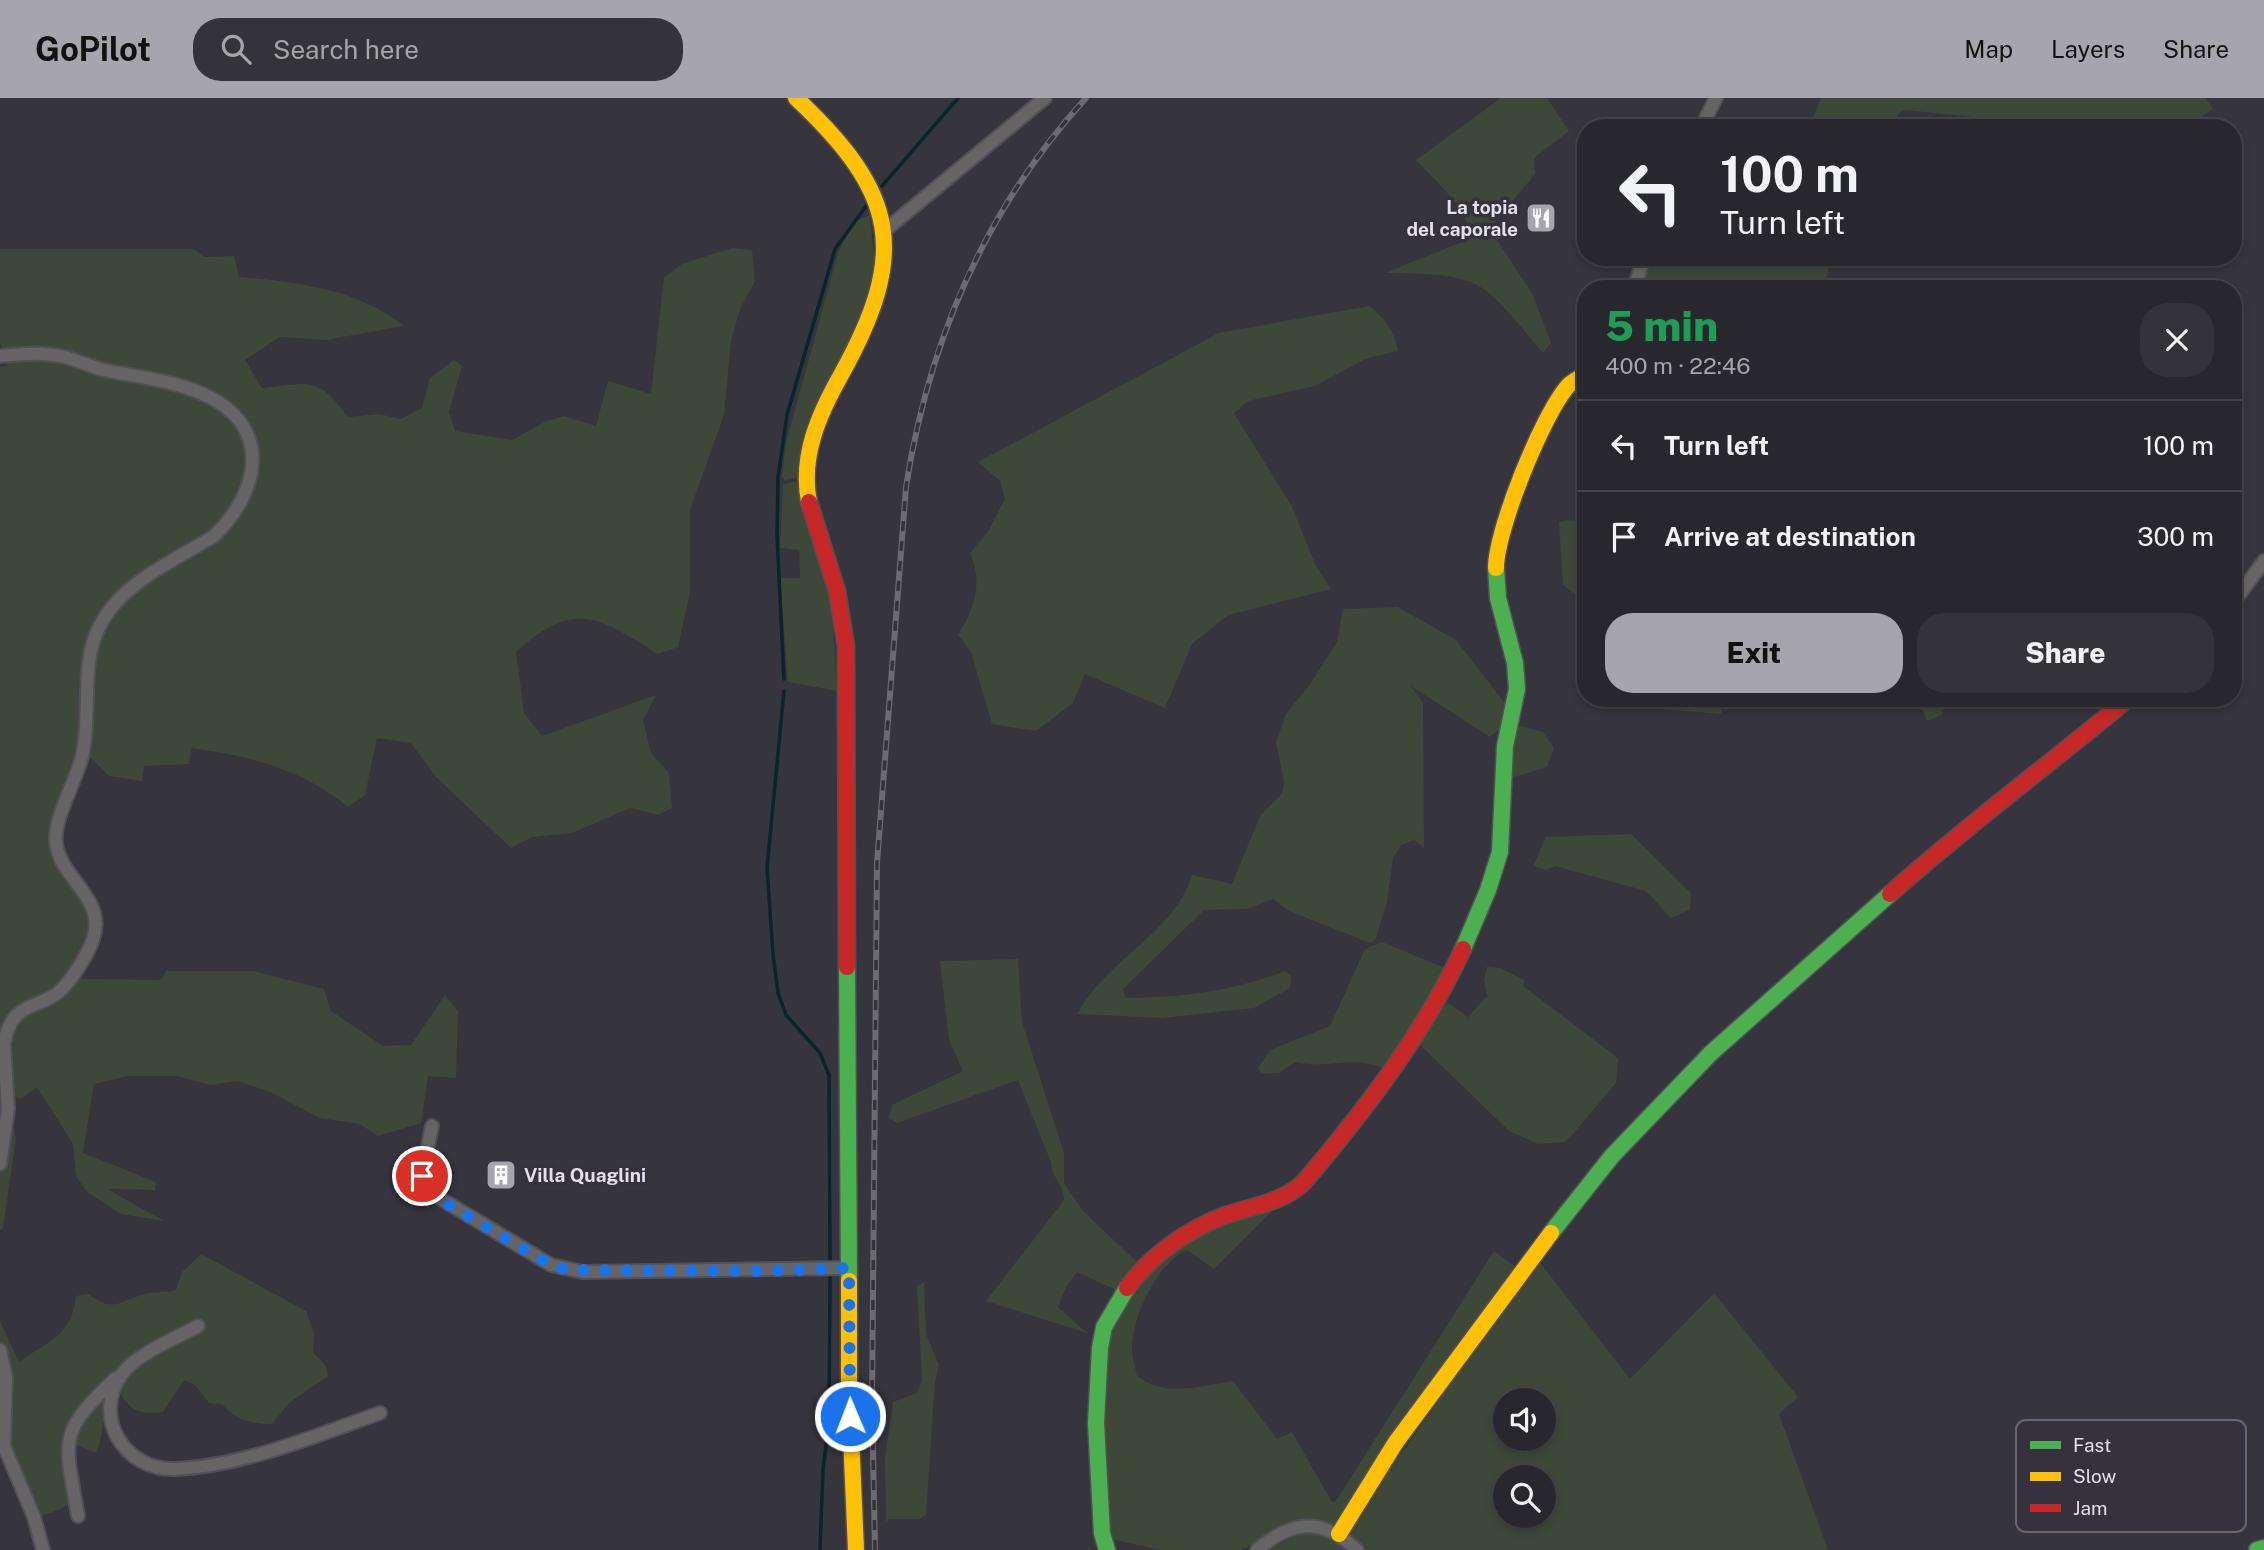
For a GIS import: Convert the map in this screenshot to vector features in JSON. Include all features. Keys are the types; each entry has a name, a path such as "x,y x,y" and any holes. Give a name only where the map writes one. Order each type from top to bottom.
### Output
{"street":[{"path":"796,98 858,162 869,183 883,232 883,271 874,309 817,425 809,453 806,481 811,514 839,598 846,646 851,1468 856,1550"},
{"path":"883,232 1045,98"},
{"path":"1706,119 1716,98"},
{"path":"0,356 39,353 65,357 204,394 240,421 252,453 253,471 250,488 227,524 214,536 120,595 108,608 96,632 89,661 84,750 57,830 56,845 90,900 95,929 93,940 62,990 27,1006 6,1030 2,1043 9,1101 0,1164"},
{"path":"1107,1550 1101,1533 1097,1423 1100,1349 1104,1327 1113,1307 1137,1274 1181,1237 1223,1216 1292,1194 1304,1182 1400,1062 1462,954 1484,901 1500,854 1505,745 1517,691 1517,674 1497,600 1494,570 1496,548 1504,521 1560,397 1577,380"},
{"path":"2242,591 2264,561"},
{"path":"1339,1534 1396,1442 1527,1263 1612,1156 1711,1052 1980,816 2029,781 2118,707"},
{"path":"432,1126 422,1176 422,1184 430,1194 551,1265 583,1272 849,1268"},
{"path":"78,1516 66,1447 76,1419 123,1371 153,1350 198,1326"},
{"path":"0,1350 6,1378 4,1446 34,1517 43,1550"},
{"path":"123,1371 113,1389 111,1411 114,1434 124,1451 141,1463 157,1468 198,1466 267,1451 380,1413"},
{"path":"1257,1550 1277,1535 1299,1527 1314,1526 1339,1534 1357,1550"},
{"path":"2257,1550 2264,1548"}],"green space":[{"path":"1501,98 1547,98 1569,131 1534,158 1535,174 1496,221 1495,237 1532,293 1551,343 1543,353 1492,295 1473,283 1440,275 1385,273 1467,240 1471,235 1456,204 1416,160"},
{"path":"1821,98 2206,98 2213,109 2197,119 1991,119 1902,110 1895,119 1813,119"},
{"path":"870,215 875,269 867,309 799,477 785,480 782,476 786,443 838,253 854,222"},
{"path":"732,248 752,250 755,281 740,309 731,341 724,415 690,510 690,592 678,647 658,654 619,631 587,619 555,625 516,652 524,713 542,736 656,695 643,720 651,753 669,773 672,808 658,815 630,808 572,833 532,837 511,848 436,777 411,743 377,738 365,795 348,807 312,782 293,773 234,755 191,748 189,764 144,766 142,781 109,776 84,751 57,830 95,929 75,979 161,980 166,971 253,971 324,989 331,1011 383,1046 411,1045 445,995 458,1011 456,1078 428,1076 421,1123 378,1136 360,1124 320,1118 270,1092 238,1081 210,1085 178,1076 127,1076 94,1084 83,1153 156,1182 155,1190 107,1189 164,1221 121,1214 87,1192 76,1176 73,1144 37,1087 21,1099 9,1094 8,1109 16,1138 3,1228 0,1230 0,367 7,366 0,342 0,249 194,249 204,257 234,256 239,277 326,289 367,303 404,326 326,340 280,337 245,360 262,388 312,385 328,394 348,417 379,414 401,419 422,408 430,378 454,360 462,366 449,412 455,431 512,440 547,421 564,416 596,426 608,381 651,394 664,277 682,264"},
{"path":"1644,266 1829,266 1826,280 1639,280"},
{"path":"1369,306 1388,326 1398,351 1365,359 1315,386 1248,401 1234,413 1292,507 1315,564 1331,589 1228,615 1192,644 1165,708 1085,674 1073,703 1036,731 992,724 971,652 958,635 969,615 975,595 976,575 970,553 989,530 1005,499 1000,481 978,462 1219,333"},
{"path":"800,481 832,608 837,691 788,682 780,578 800,578 799,550 780,548 783,484"},
{"path":"1559,522 1577,522 1577,596 1563,585"},
{"path":"1398,607 1456,640 1504,702 1505,724 1490,737 1411,686 1423,703 1424,848 1414,840 1401,845 1393,858 1387,902 1375,941 1370,943 1289,911 1273,899 1247,909 1204,910 1123,989 1126,998 1207,992 1247,984 1285,971 1291,976 1290,988 1254,1008 1162,1018 1078,1014 1105,978 1170,915 1183,896 1192,875 1232,884 1261,814 1282,794 1284,782 1276,742 1286,714 1311,683 1337,642 1343,609"},
{"path":"1637,707 1723,707 1721,714"},
{"path":"1922,707 1941,707 1943,714 1927,721"},
{"path":"1513,724 1543,732 1554,748 1547,767 1505,780"},
{"path":"1631,834 1691,893 1690,910 1671,918 1646,891 1555,866 1546,870 1533,866 1546,837"},
{"path":"1382,942 1445,968 1397,1062 1386,1069 1352,1062 1296,1062 1279,1073 1261,1074 1258,1068 1270,1050 1330,1026 1365,949"},
{"path":"1018,959 1022,1022 1064,1153 1064,1183 1083,1211 1139,1264 1116,1290 1077,1272 1066,1287 1058,1307 1087,1333 986,1301 1064,1200 1018,1080 897,1123 889,1118 892,1105 963,1071 949,1040 940,961"},
{"path":"1487,967 1500,968 1525,981 1523,986 1618,1058 1616,1083 1566,1142 1538,1144 1509,1131 1416,1041 1441,998 1468,1017 1487,996 1484,980"},
{"path":"1278,1205 1214,1269 1187,1250 1166,1266 1142,1307 1133,1335 1133,1358 1137,1376 1160,1387 1183,1389 1233,1381 1277,1439 1292,1432 1332,1502 1336,1501 1494,1251 1518,1269 1339,1528 1318,1521 1298,1522 1240,1550 1160,1550 1107,1538 1100,1448 1108,1325 1143,1273 1204,1228"},
{"path":"201,1254 306,1311 314,1333 313,1352 326,1366 328,1376 289,1403 272,1424 244,1420 222,1404 209,1403 195,1385 184,1380 163,1412 148,1413 136,1410 119,1391 104,1415 96,1453 75,1444 74,1457 81,1486 78,1494 67,1505 34,1517 0,1426 0,1321 19,1362 64,1329 74,1309 76,1296 88,1294 103,1303 115,1304 145,1294 176,1290 182,1272"},
{"path":"1538,1260 1630,1379 1714,1293 1798,1397 1779,1414 1828,1550 1362,1550 1345,1533"},
{"path":"924,1282 926,1334 939,1365 935,1382 926,1515 919,1519 889,1519 886,1522 885,1458 893,1402 917,1393 922,1381 917,1286"},
{"path":"1321,1532 1338,1539 1348,1550 1268,1550 1296,1535"}],"waterway":[{"path":"882,186 958,98"},
{"path":"784,679 777,535 778,477 787,415 835,249 867,205"},
{"path":"784,691 767,868 773,954 778,993 786,1015 820,1053 829,1075 830,1262"},
{"path":"820,1550 823,1469 829,1422 830,1277"}],"railway":[{"path":"875,1550 872,1403 877,863 906,487 916,432 930,379 946,328 967,279 1018,185 1086,98"}],"traffic: fast":[{"path":"1463,949 1488,890 1500,852 1505,746 1517,689 1515,663 1498,598 1496,568"},
{"path":"1551,1233 1612,1156 1711,1053 1890,894"},
{"path":"847,967 849,1281"},
{"path":"1107,1550 1102,1533 1096,1423 1100,1348 1104,1327 1127,1288"},
{"path":"2257,1550 2264,1548"}],"traffic: slow":[{"path":"796,98 830,132 856,164 873,195 882,226 884,259 877,293 863,332 825,405 813,436 807,468 809,502"},
{"path":"1496,568 1498,550 1512,501 1534,446 1558,400 1577,379"},
{"path":"1339,1534 1396,1442 1551,1233"},
{"path":"849,1281 849,1390 856,1550"}],"traffic: jam":[{"path":"809,502 837,591 846,646 847,967"},
{"path":"1890,894 2118,707"},
{"path":"1127,1288 1159,1254 1184,1236 1226,1215 1278,1199 1304,1182 1349,1127 1411,1042 1463,949"}],"place":[{"name":"La topia del caporale","path":"1541,218"},
{"name":"Villa Quaglini","path":"501,1175"}],"route":[{"path":"422,1176 422,1184 430,1194 551,1265 567,1270 767,1271 849,1268 850,1416"}]}
